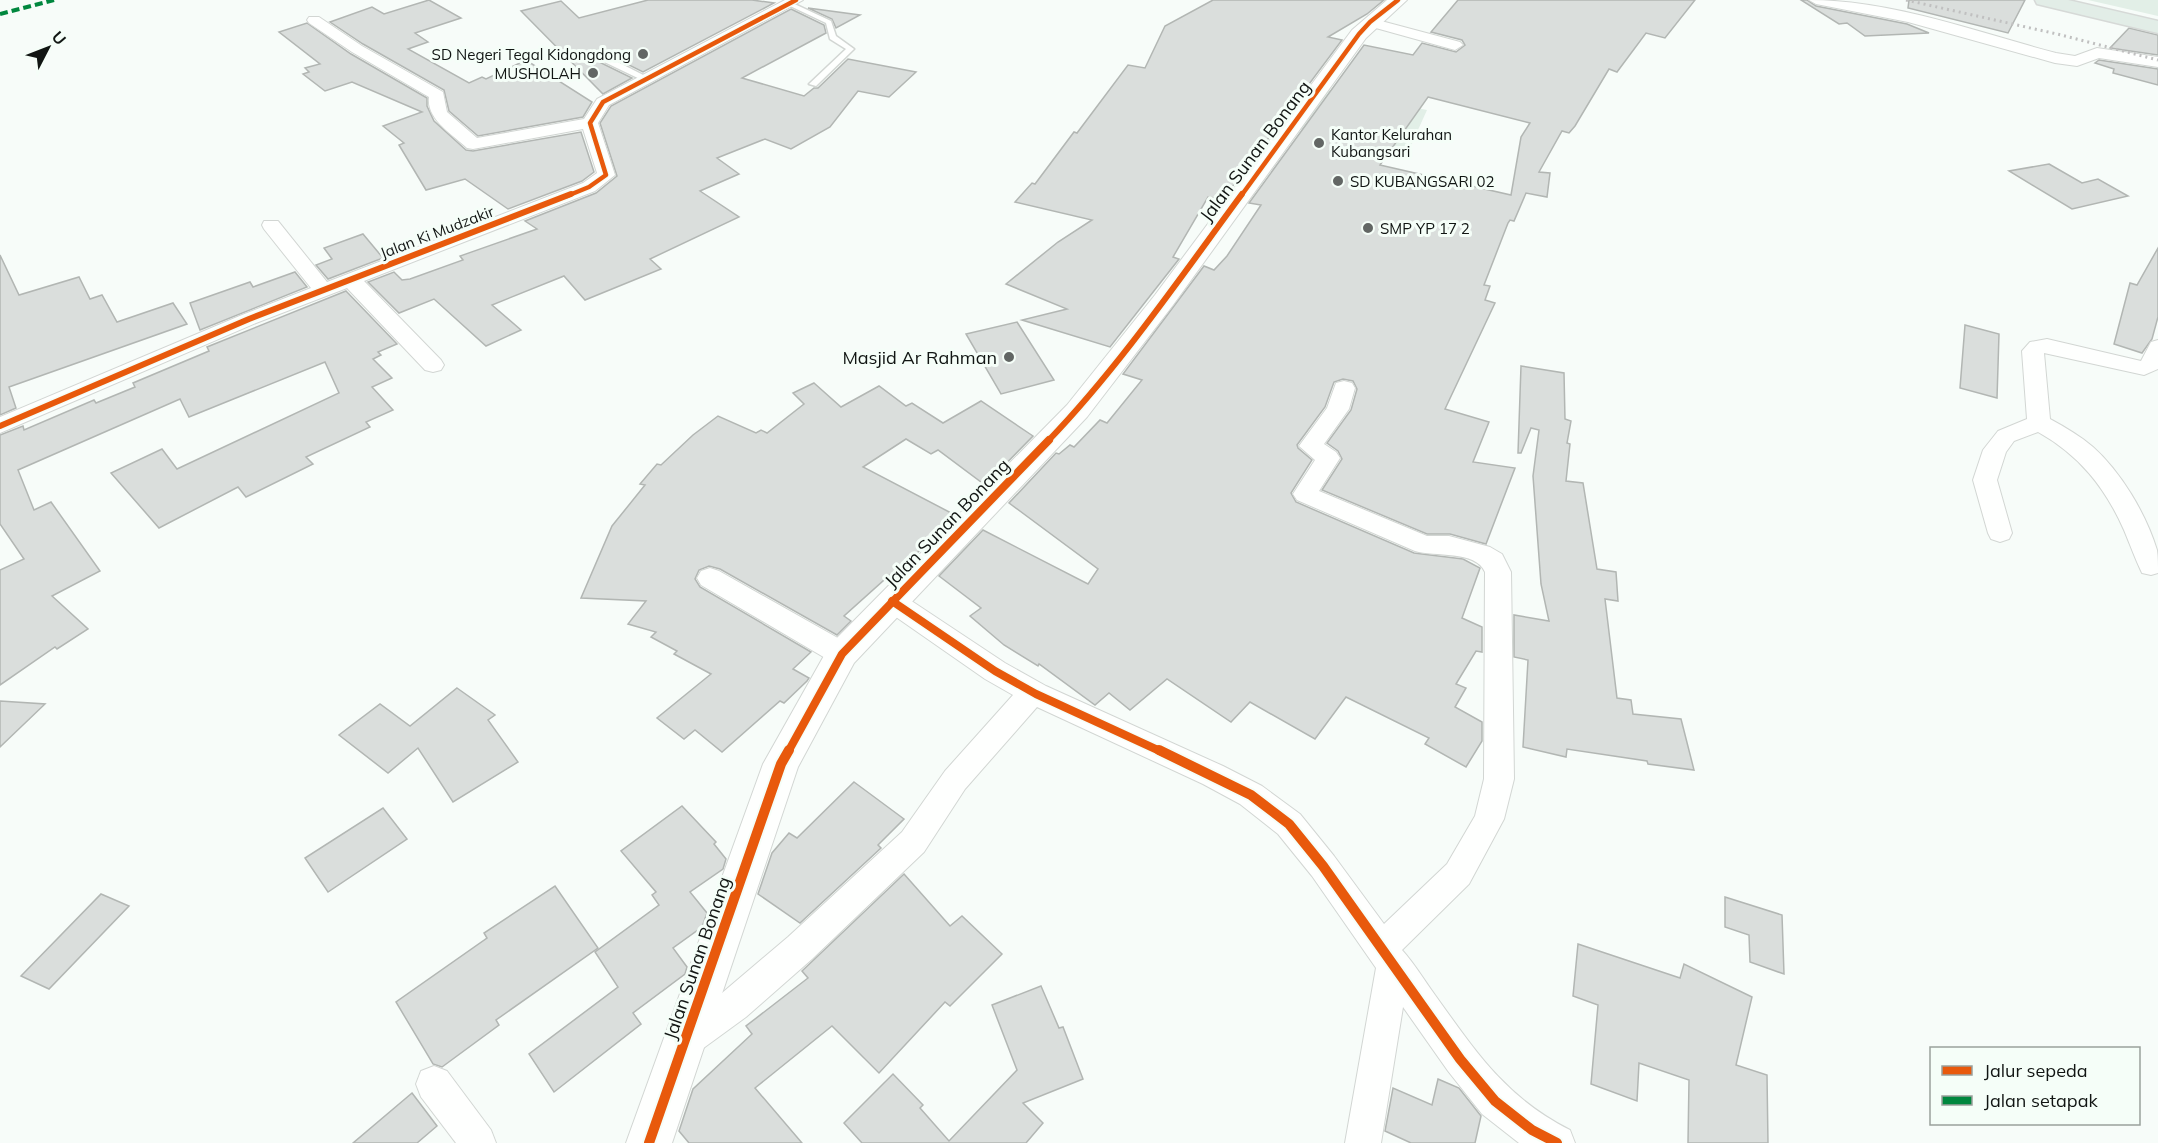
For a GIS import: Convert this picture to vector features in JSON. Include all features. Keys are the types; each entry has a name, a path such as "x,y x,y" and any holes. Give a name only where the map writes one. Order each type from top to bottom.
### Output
{"highway":[{"path":"2044,0 2158,27"}],"street":[{"name":"Jalan Sunan Bonang","path":"649,1143 781,764 842,654 1077,411 1164,300 1370,22 1398,0"},
{"path":"1816,0 1910,18 2055,58 2077,61 2097,53 2158,62"},
{"path":"314,20 357,49 437,95 436,105 440,114 473,144 590,123 593,115 610,96 647,79 792,2"},
{"path":"1370,22 1455,45"},
{"name":"Jalan Ki Mudzakir","path":"0,426 249,319 601,181 606,175 605,169 590,123"},
{"path":"271,225 324,291"},
{"path":"351,280 433,365"},
{"path":"2039,423 2033,351 2037,347 2047,346 2136,368 2148,367 2158,347"},
{"path":"1344,388 1338,409 1327,421 1311,446 1328,458 1305,494 1424,545 1449,545 1481,554 1493,561 1498,572 1499,779 1489,819 1458,874 1387,955 1363,1143"},
{"path":"2000,533 1984,480 1995,450 2006,436 2039,423"},
{"path":"2039,423 2072,442 2096,464 2133,519 2151,566"},
{"path":"710,578 842,654"},
{"path":"892,601 995,671 1033,692 1213,775 1251,795 1289,824 1323,866 1460,1059 1495,1101 1532,1130 1557,1143"},
{"path":"684,1042 734,1005 800,948 913,842 955,780 1033,692"},
{"path":"434,1084 478,1143"}],"lane":[{"path":"792,2 829,22 833,37 850,49 813,84"},
{"path":"595,54 647,79"}],"shaded area":[{"path":"2088,0 2158,0 2158,16"},
{"path":"1328,90 1427,110 1408,152 1299,129","holes":["1328,93 1344,96 1304,128"]}],"building":[{"path":"429,0 461,18 415,33 428,42 408,49 469,83 482,77 486,79 526,60 592,102 583,117 478,136 449,111 444,90 363,44 330,22 372,7 384,14"},
{"path":"648,0 752,0 774,3 643,72 599,50 590,50 591,58 632,78 603,94 521,11 561,1 579,18"},
{"path":"1213,0 1384,0 1367,14 1328,37 1342,40 1223,199 1208,197 1173,257 1179,259 1110,347 1022,320 1067,309 1006,284 1058,242 1092,220 1015,202 1032,183 1035,184 1128,65 1145,68 1165,26"},
{"path":"1458,0 1695,0 1665,38 1646,33 1617,72 1609,69 1575,126 1569,133 1562,131 1539,172 1550,173 1547,197 1526,193 1514,221 1510,220 1508,223 1484,285 1490,286 1485,300 1495,303 1445,409 1489,422 1473,462 1515,468 1486,544 1450,534 1427,534 1322,490 1342,459 1338,451 1327,443 1351,410 1357,389 1353,381 1343,379 1334,382 1325,407 1297,445 1312,460 1291,493 1296,502 1414,553 1463,559 1480,568 1462,618 1482,627 1482,652 1476,651 1456,684 1466,688 1455,707 1482,722 1482,741 1466,767 1425,744 1429,738 1346,697 1315,739 1250,702 1231,722 1167,679 1130,710 1109,693 1095,705 1039,664 1038,666 1004,645 970,616 981,608 939,576 983,530 1088,584 1098,569 1009,503 1056,453 1059,454 1070,445 1074,447 1100,420 1107,423 1142,380 1123,374 1204,266 1214,270 1227,256 1261,205 1249,203 1364,45 1413,55 1422,43 1456,52 1465,45 1462,40 1431,32","holes":["1428,97 1530,123 1521,137 1511,195 1380,165"]},
{"path":"1801,0 1807,0 1816,6 1907,24 1929,33 1865,36 1847,23 1839,24"},
{"path":"1909,0 2025,0 2008,33 1908,8"},
{"path":"808,8 860,15 836,28 832,19"},
{"path":"791,9 824,25 826,33 742,78 804,96 814,88 818,88 848,59 916,72 889,97 858,91 830,127 791,149 765,139 717,158 739,174 700,191 739,217 650,259 661,269 585,300 564,276 492,305 521,330 486,346 434,299 399,313 368,282 394,272 402,280 410,279 463,260 460,256 537,229 525,221 596,193 617,176 600,123 611,106"},
{"path":"307,23 351,54 427,98 427,106 434,121 466,150 473,151 581,132 594,172 582,181 508,209 465,179 426,190 399,145 404,143 383,126 422,112 352,82 325,91 303,74 309,72 305,68 320,64 279,32"},
{"path":"2129,28 2158,35 2158,55 2110,48"},
{"path":"2099,60 2158,69 2158,85 2113,73 2114,69 2095,63"},
{"path":"2049,164 2082,183 2098,179 2128,196 2072,209 2009,171"},
{"path":"363,234 383,258 328,279 316,265 332,259 324,248"},
{"path":"2158,248 2158,317 2152,339 2142,353 2114,344 2130,283 2137,285"},
{"path":"0,255 19,295 79,277 90,299 102,295 117,322 173,303 187,324 9,387 16,408 0,415"},
{"path":"295,272 307,287 200,330 190,303 250,282 253,287"},
{"path":"346,291 397,344 378,352 381,355 373,359 392,378 372,387 393,410 366,422 370,427 306,457 313,464 246,497 238,487 159,528 111,473 162,449 177,469 339,393 325,362 189,417 180,399 18,470 34,510 51,502 100,571 52,596 88,629 57,649 55,647 0,685 0,570 24,559 0,524 0,435 23,426 24,430 94,400 96,403 135,387 133,383 209,351 207,347"},
{"name":"Masjid Ar Rahman","path":"1017,322 1054,380 1001,394 966,334"},
{"path":"1965,325 1999,334 1997,398 1960,388"},
{"path":"1521,366 1564,373 1565,419 1571,421 1567,443 1570,444 1566,481 1583,483 1597,569 1616,572 1618,601 1605,599 1617,698 1631,700 1633,714 1681,719 1694,770 1567,749 1566,757 1523,747 1528,660 1514,657 1514,615 1549,621 1541,584 1533,476 1539,430 1531,428 1521,453 1518,453"},
{"path":"814,383 841,407 879,386 906,406 912,403 943,423 981,401 1033,436 985,485 938,450 931,454 906,439 863,467 955,515 914,556 912,555 844,616 851,621 837,635 720,569 709,566 699,570 695,579 700,587 811,652 793,669 809,678 807,681 784,703 780,701 722,752 695,730 684,739 657,718 711,674 674,654 677,651 651,637 656,632 628,624 646,601 581,598 612,526 645,485 640,484 657,464 661,465 693,435 718,416 756,433 761,430 767,433 804,404 793,393"},
{"path":"457,688 495,715 488,720 518,762 453,802 418,748 388,773 339,735 380,704 410,726"},
{"path":"0,701 45,704 0,747"},
{"path":"854,782 904,819 878,845 881,848 800,923 758,894 772,853 789,833 797,838"},
{"path":"682,806 716,842 714,844 726,859 723,869 690,892 707,913 702,927 673,948 687,967 685,974 633,1013 641,1024 554,1092 529,1054 618,987 595,952 659,905 652,895 656,892 621,851"},
{"path":"383,808 407,839 328,892 305,858"},
{"path":"904,874 950,926 962,916 1002,954 950,1006 945,1002 879,1073 832,1026 755,1088 802,1143 689,1143 679,1131 693,1089 752,1034 746,1026 808,978 802,971"},
{"path":"555,886 598,948 496,1020 499,1025 442,1067 433,1064 396,1002 487,938 484,933"},
{"path":"101,894 129,906 49,989 21,976"},
{"path":"1725,897 1782,915 1784,974 1750,962 1749,935 1725,927"},
{"path":"1578,944 1680,978 1684,964 1752,997 1736,1065 1767,1075 1768,1143 1688,1143 1689,1080 1639,1063 1637,1101 1591,1084 1598,1005 1573,996"},
{"path":"1041,986 1059,1028 1063,1027 1083,1079 1023,1103 1043,1123 1026,1143 862,1143 844,1123 893,1074 923,1105 920,1108 949,1141 1017,1070 992,1005"},
{"path":"1438,1079 1459,1088 1481,1116 1475,1143 1411,1143 1385,1131 1393,1088 1432,1105"},
{"path":"412,1093 437,1126 417,1143 353,1143"}],"railway":[{"path":"1906,0 2057,34 2158,60"}],"marked path":[{"path":"0,14 54,0"}],"cycle path":[{"path":"0,426 249,319 589,187 606,175 590,123 603,102 796,0"},
{"path":"649,1143 781,764 842,654 1077,411 1164,300 1359,34 1370,22 1398,0"},
{"path":"892,601 995,671 1036,694 1213,775 1251,795 1289,824 1323,866 1460,1059 1495,1101 1532,1130 1557,1143"}],"place":[{"name":"SD Negeri Tegal Kidongdong","path":"643,54"},
{"name":"MUSHOLAH","path":"593,73"},
{"name":"Kantor Kelurahan Kubangsari","path":"1319,143"},
{"name":"SD KUBANGSARI 02","path":"1338,181"},
{"name":"SMP YP 17 2","path":"1368,228"},
{"name":"Masjid Ar Rahman","path":"1009,357"}]}
